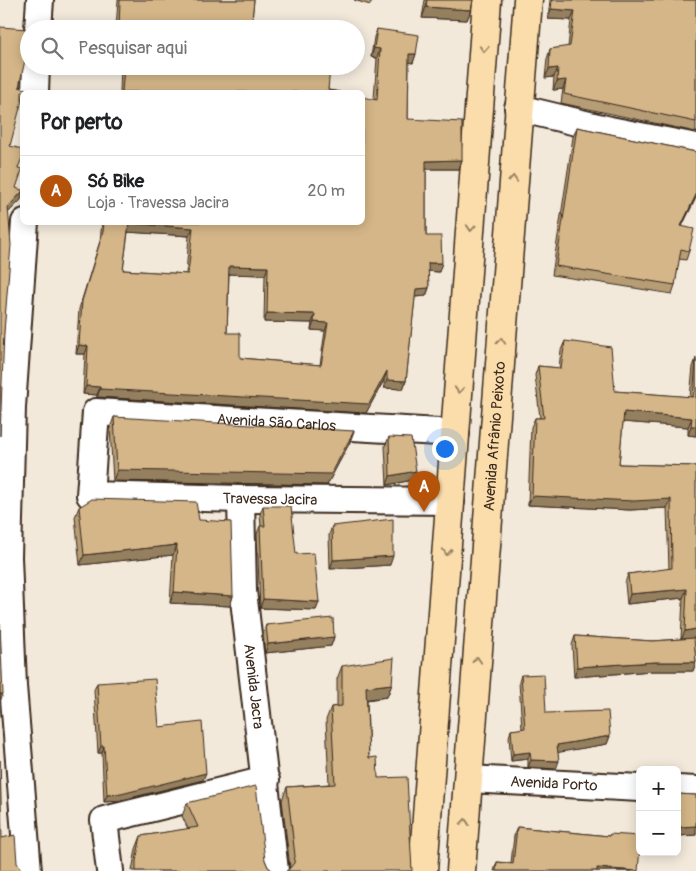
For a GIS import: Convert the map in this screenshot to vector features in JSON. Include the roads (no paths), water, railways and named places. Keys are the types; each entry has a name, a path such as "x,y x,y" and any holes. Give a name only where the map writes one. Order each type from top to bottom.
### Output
{"main road":[{"path":"423,871 487,0"},
{"name":"Avenida Afrânio Peixoto","path":"461,871 518,108 528,0"}],"street":[{"path":"39,20 40,0"},
{"path":"34,90 35,75"},
{"path":"518,108 696,148"},
{"path":"25,225 12,407 8,556 13,686 28,871"},
{"name":"Avenida São Carlos","path":"90,495 96,412 456,434"},
{"name":"Travessa Jacira","path":"90,495 451,501"},
{"name":"Avenida Jacra","path":"241,499 243,591 275,871"},
{"name":"Avenida Porto","path":"468,779 636,788"},
{"path":"110,871 104,820 266,780"},
{"path":"681,789 696,790"}],"place":[{"name":"Só Bike","path":"424,512"}]}
